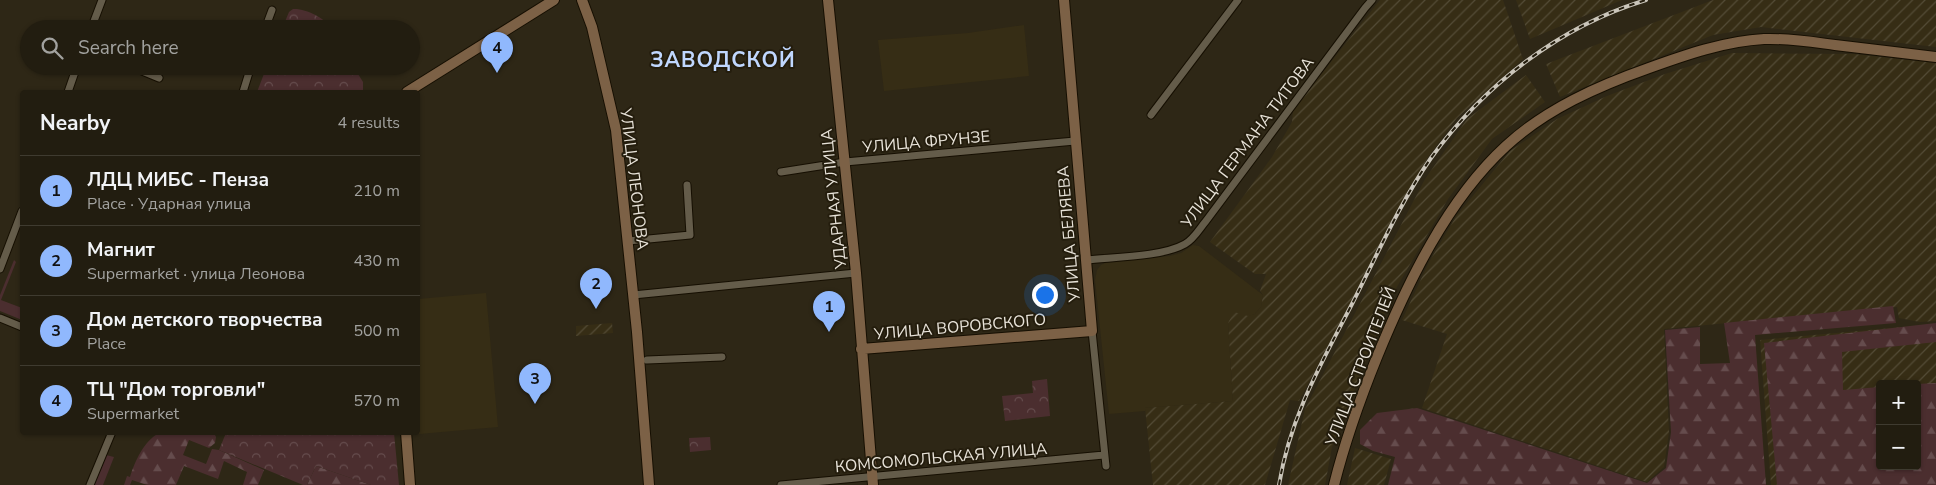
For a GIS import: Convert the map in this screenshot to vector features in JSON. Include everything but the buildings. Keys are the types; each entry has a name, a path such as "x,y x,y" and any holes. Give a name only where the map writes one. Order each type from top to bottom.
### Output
{"main road":[{"path":"409,90 554,0"},
{"name":"УЛИЦА ЛЕОНОВА","path":"582,0 592,27 616,130 628,241 649,485"},
{"name":"УДАРНАЯ УЛИЦА","path":"828,0 856,273 873,481"},
{"name":"УЛИЦА БЕЛЯЕВА","path":"1064,0 1092,330"},
{"name":"УЛИЦА СТРОИТЕЛЕЙ","path":"1334,485 1342,451 1358,403 1398,304 1414,275 1450,214 1475,178 1506,146 1551,112 1632,74 1704,51 1745,42 1786,39 1936,57"},
{"name":"УЛИЦА ВОРОВСКОГО","path":"862,349 1092,330"},
{"path":"406,435 410,485"}],"street":[{"path":"94,20 102,0"},
{"path":"1151,115 1238,0"},
{"name":"УЛИЦА ГЕРМАНА ТИТОВА","path":"1086,260 1166,251 1186,244 1372,0"},
{"path":"268,20 272,10"},
{"path":"69,90 74,75"},
{"path":"152,75 159,78"},
{"path":"244,90 248,75"},
{"name":"УЛИЦА ФРУНЗЕ","path":"781,172 845,162 1075,141"},
{"path":"628,241 690,235 687,185"},
{"path":"0,269 20,216"},
{"path":"633,295 856,273"},
{"path":"0,318 20,325"},
{"name":"УЛИЦА БЕЛЯЕВА","path":"1092,330 1106,466"},
{"path":"646,360 722,357"},
{"path":"90,485 111,435"},
{"name":"КОМСОМОЛЬСКАЯ УЛИЦА","path":"781,485 873,481 1104,455"}],"shaded area":[{"path":"1380,0 1503,0 1523,59 1457,118 1428,157 1299,401 1290,400 1265,485 1153,485 1145,408 1233,401 1228,323 1234,312 1248,316 1255,314 1261,307 1263,295 1260,291 1266,274 1255,274 1210,242 1272,157 1292,122 1293,110"},
{"path":"1516,0 1622,0 1530,39"},
{"path":"1713,0 1936,0 1936,47 1761,27 1713,35 1560,97 1546,64"},
{"path":"1024,25 1029,76 884,91 878,40 968,33"},
{"path":"1732,53 1854,54 1936,63 1936,321 1920,322 1899,318 1897,307 1664,329 1669,432 1664,467 1647,482 1422,408 1447,334 1402,320 1429,262 1457,215 1510,151 1557,119 1607,96 1665,74"},
{"path":"1526,75 1545,102 1492,139 1448,199 1390,299 1332,447 1325,485 1288,485 1305,409 1425,179 1467,119"},
{"path":"1193,245 1199,246 1263,295 1261,307 1255,314 1228,323 1233,401 1145,408 1145,411 1109,414 1095,280 1097,270 1101,265 1110,261 1170,256 1181,253"},
{"path":"486,293 498,427 420,434 420,299"},
{"path":"612,323 613,333 576,336 576,326"},
{"path":"1936,324 1936,485 1771,485 1760,340"},
{"path":"1355,448 1391,459 1384,485 1347,485"}],"green space":[{"path":"293,9 303,10 323,20 286,20 289,12"},
{"path":"264,75 359,75 363,82 363,90 258,90"},
{"path":"14,260 16,262 1,300 20,307 20,319 0,311 0,295"},
{"path":"1893,306 1896,323 1755,335 1766,485 1388,485 1395,457 1373,451 1360,444 1360,430 1377,413 1417,408 1647,483 1666,468 1671,432 1665,330 1700,327 1700,364 1730,363 1724,323"},
{"path":"1936,323 1936,342 1842,352 1843,390 1876,387 1876,470 1921,470 1921,384 1936,383 1936,485 1777,485 1764,343"},
{"path":"1047,379 1050,416 1005,421 1002,396 1033,393 1032,381"},
{"path":"156,435 215,435 215,443 209,448 189,440 183,455 206,464 212,449 219,450 264,470 258,485 243,485 247,472 224,461 218,479 184,466 176,485 147,485 132,480 130,485 124,485 127,476 130,477 137,458"},
{"path":"225,435 394,435 399,485 371,485 316,466 307,485 303,485 219,450"},
{"path":"710,437 711,450 690,452 689,438"},
{"path":"106,455 114,457 103,485 94,485"},
{"path":"316,466 371,485 307,485"}],"railway":[{"path":"1279,485 1291,436 1308,392 1399,211 1431,158 1475,106 1526,61 1584,25 1614,11 1646,0"}],"place":[{"name":"ТЦ \"Дом торговли\"","path":"497,73"},
{"name":"Магнит","path":"596,309"},
{"name":"ЛДЦ МИБС - Пенза","path":"829,332"},
{"name":"Дом детского творчества","path":"535,404"}],"district":[{"name":"ЗАВОДСКОЙ","path":"723,60"}]}
